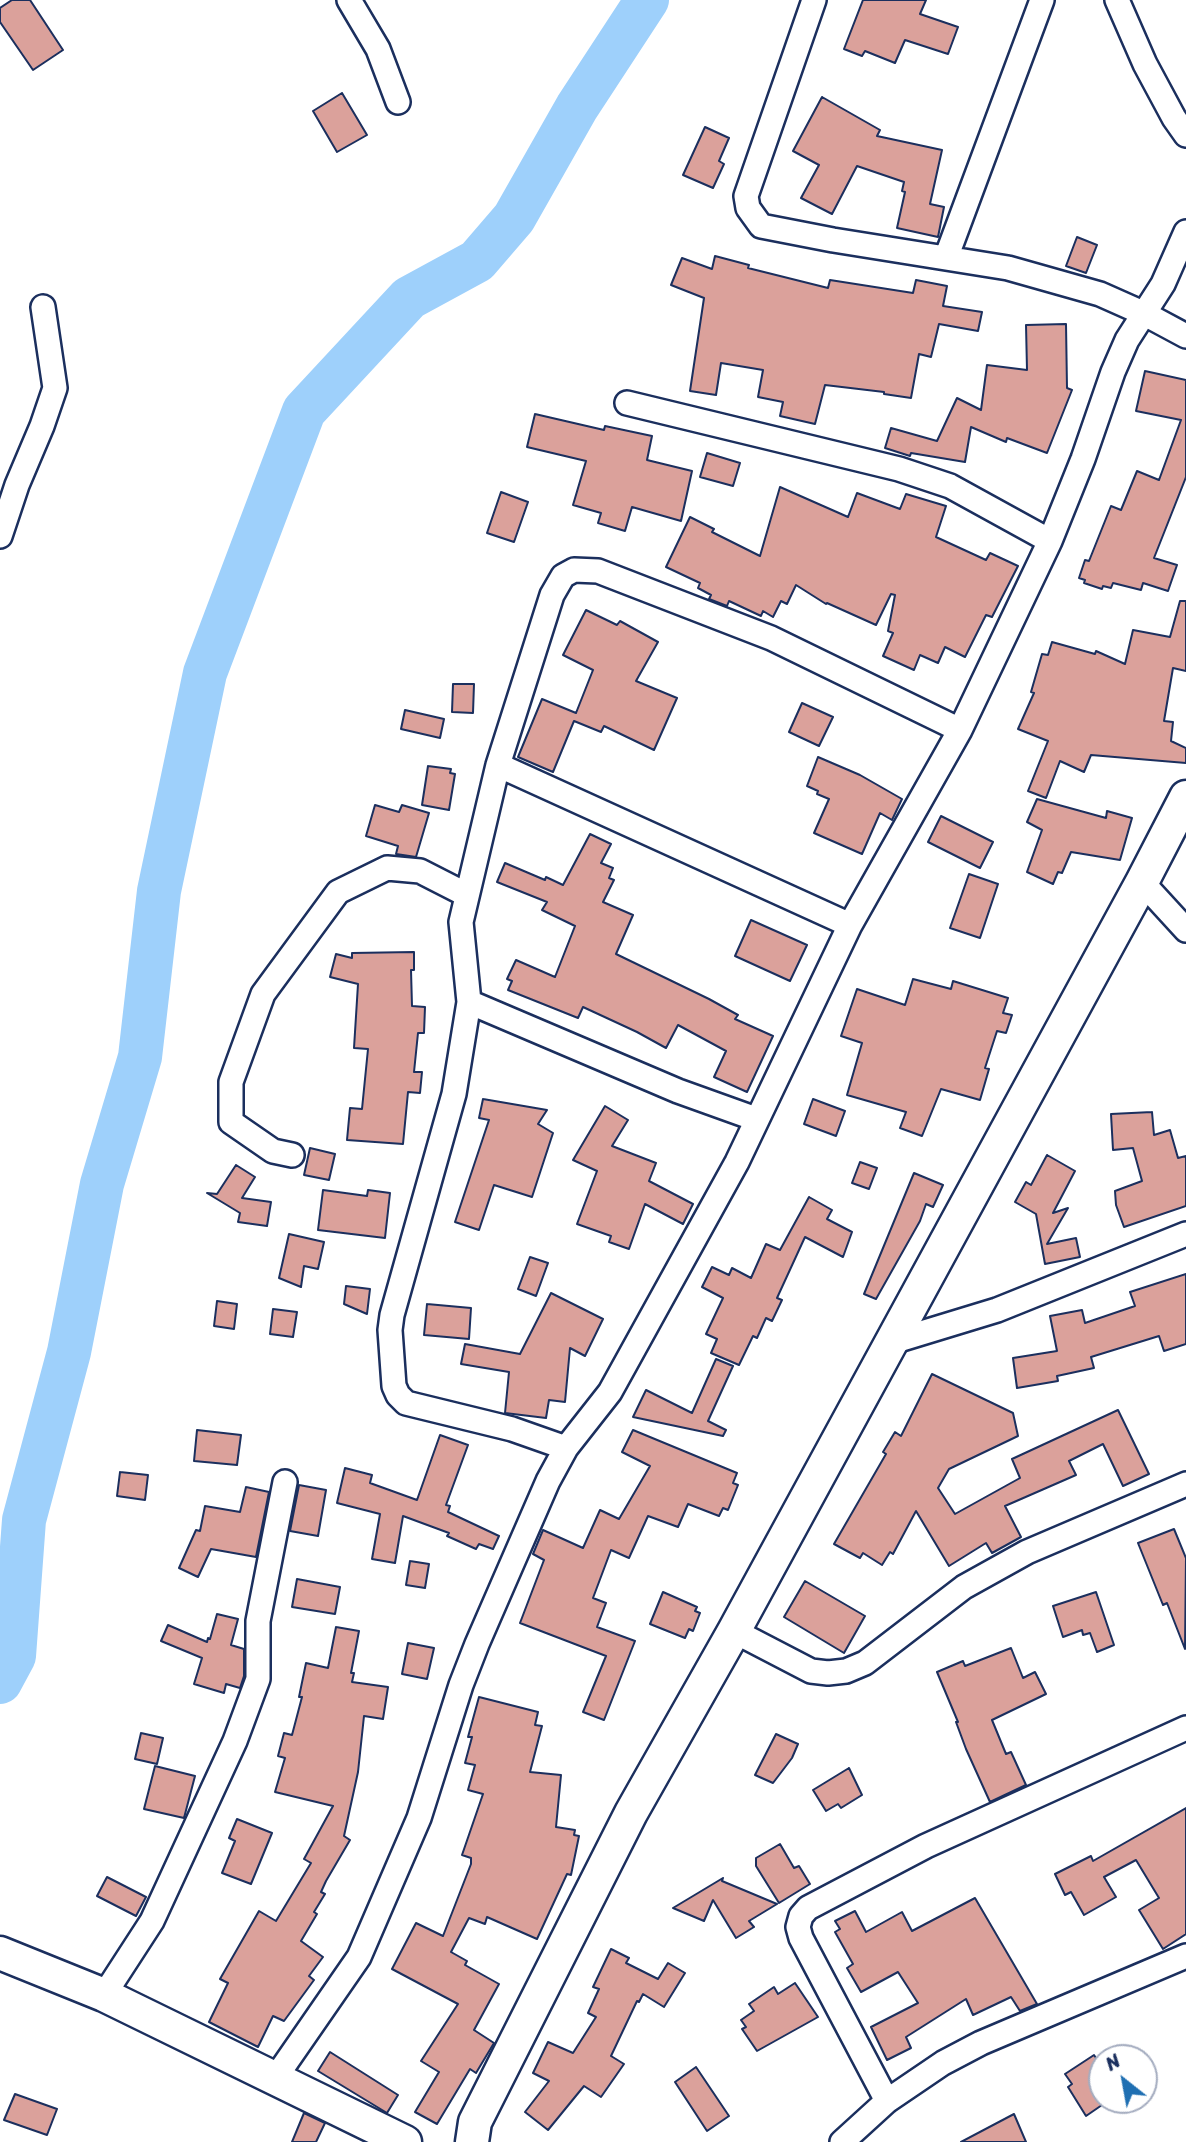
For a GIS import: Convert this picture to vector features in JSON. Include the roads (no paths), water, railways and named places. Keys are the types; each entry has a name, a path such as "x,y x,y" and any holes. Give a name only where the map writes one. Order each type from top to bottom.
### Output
{"street":[{"path":"349,0 378,49 397,102"},
{"path":"814,0 746,196 748,208 761,226 1009,268 1100,294 1186,336"},
{"path":"946,258 1042,0"},
{"path":"1117,0 1145,64 1186,135"},
{"path":"276,2077 359,1957 419,1818 477,1644 548,1481 566,1448 610,1392 629,1358 737,1161 850,925 960,730 1050,541 1127,340 1163,284 1186,232"},
{"path":"0,536 16,485 43,426 55,388 43,307"},
{"path":"627,403 899,469 950,486 1050,541"},
{"path":"566,1448 512,1429 406,1402 398,1395 392,1371 392,1314 454,1094 469,1002 461,922 498,765 552,595 563,576 574,570 598,571 746,627 960,730"},
{"path":"498,765 850,925"},
{"path":"472,2142 475,2122 631,1813 892,1342 1186,797"},
{"path":"292,1155 273,1151 231,1122 231,1082 262,994 338,892 387,868 420,871 467,895"},
{"path":"1142,882 1186,930"},
{"path":"469,1002 678,1091 756,1119"},
{"path":"892,1342 997,1310 1186,1234"},
{"path":"104,1995 152,1922 235,1741 258,1679 258,1621 285,1482"},
{"path":"734,1631 811,1671 846,1671 865,1663 964,1587 1027,1552 1186,1484"},
{"path":"887,2101 801,1938 798,1927 801,1916 808,1908 926,1846 1186,1728"},
{"path":"0,1953 104,1995 405,2142"},
{"path":"842,2142 887,2101 943,2063 981,2043 1186,1956"}],"waterway":[{"path":"0,1682 14,1656 24,1520 69,1352 102,1184 140,1057 159,891 205,673 304,411 409,298 477,261 514,218 577,107 647,0"}]}
